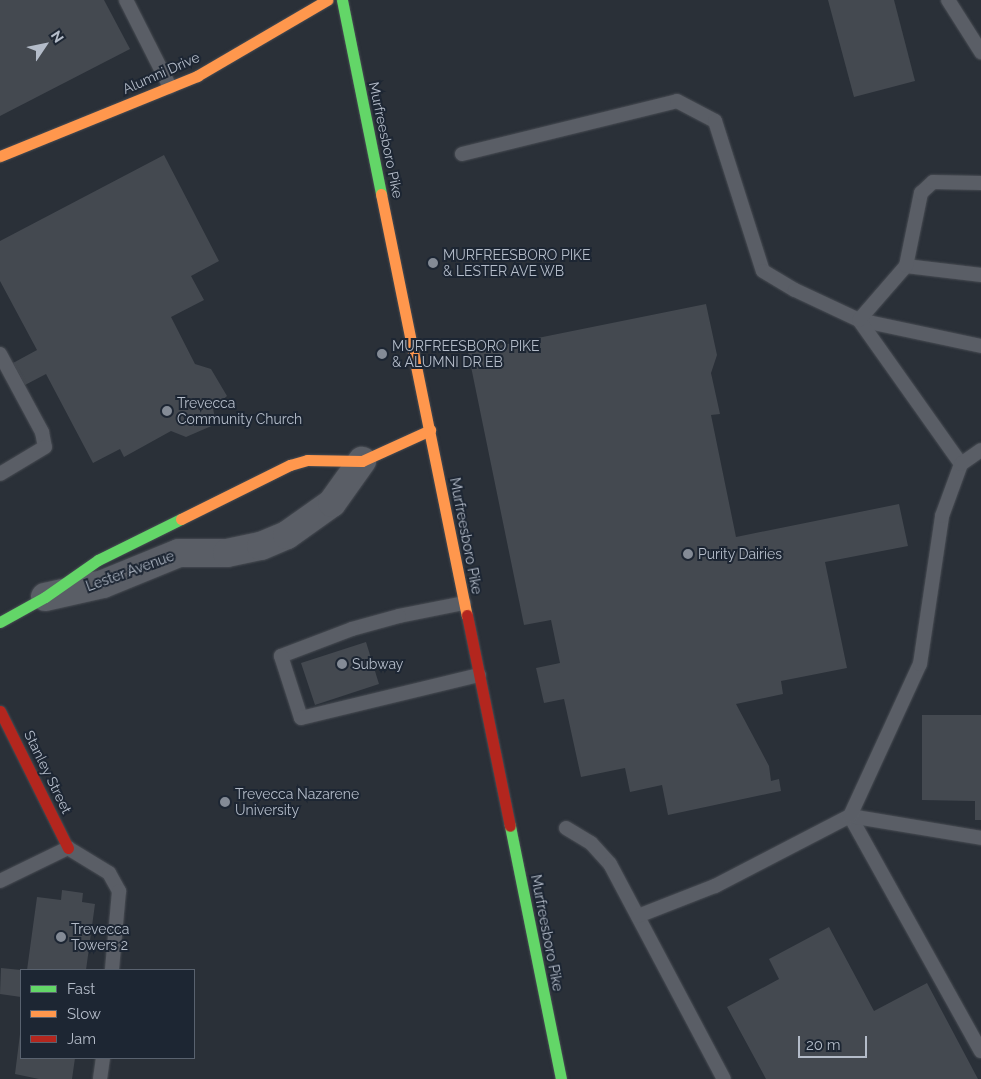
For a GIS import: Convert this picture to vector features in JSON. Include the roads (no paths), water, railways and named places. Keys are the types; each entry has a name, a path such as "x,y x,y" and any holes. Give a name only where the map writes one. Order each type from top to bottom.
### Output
{"main road":[{"name":"Alumni Drive","path":"0,156 197,76 327,0"},
{"name":"Murfreesboro Pike","path":"342,0 561,1079"},
{"name":"Lester Avenue","path":"0,622 45,597 98,560 290,465 307,460 362,461 430,430"},
{"name":"Stanley Street","path":"0,711 68,848"}],"street":[{"name":"Lester Avenue","path":"45,597 102,584 179,553 227,554 261,546 287,535 332,503 362,461"},
{"path":"167,526 179,553"}],"lane":[{"path":"126,0 170,87"},
{"path":"948,0 981,52"},
{"path":"462,154 677,101 715,121 763,271 795,290 859,320 981,346"},
{"path":"859,320 906,266 920,193 933,182 981,183"},
{"path":"906,266 981,275"},
{"path":"859,320 960,464"},
{"path":"0,354 42,432 45,447 0,474"},
{"path":"850,816 920,664 942,516 960,464 981,450"},
{"path":"464,603 399,616 352,629 281,656 301,718 479,675"},
{"path":"850,816 981,1051"},
{"path":"638,916 715,886 850,816 981,838"},
{"path":"566,828 592,843 610,864 724,1079"},
{"path":"0,881 68,848 109,873 118,891 112,969"},
{"path":"100,1079 103,1059"}],"place":[{"name":"MURFREESBORO PIKE & LESTER AVE WB","path":"433,263"},
{"name":"MURFREESBORO PIKE & ALUMNI DR EB","path":"382,354"},
{"name":"Trevecca Community Church","path":"167,411"},
{"name":"Purity Dairies","path":"688,554"},
{"name":"Subway","path":"342,664"},
{"name":"Trevecca Nazarene University","path":"225,802"},
{"name":"Trevecca Towers 2","path":"61,937"}]}
